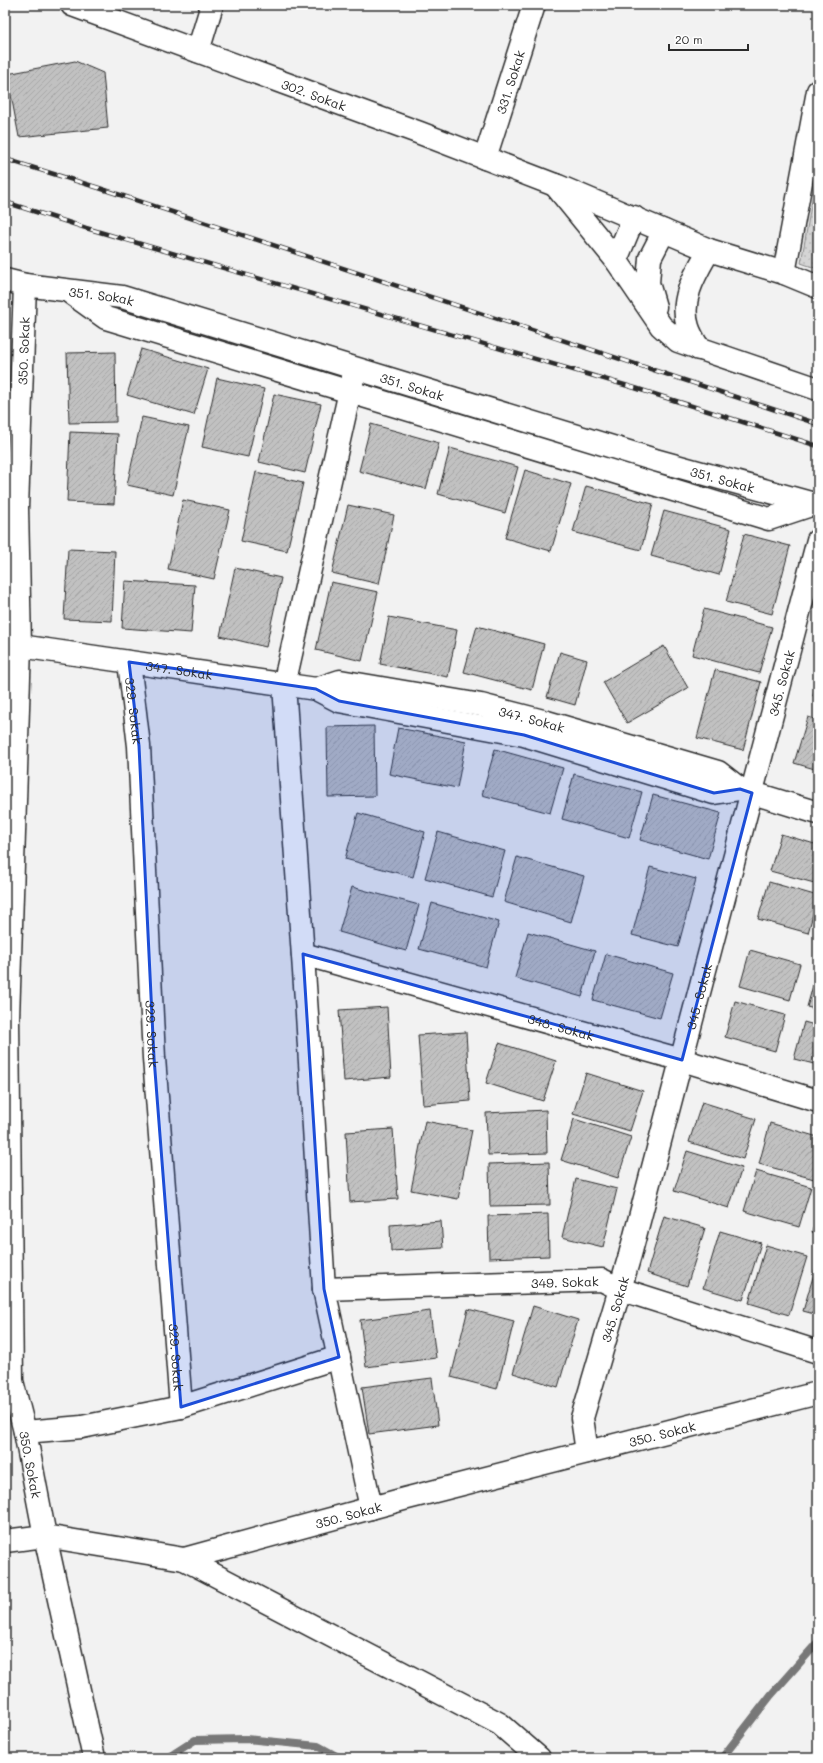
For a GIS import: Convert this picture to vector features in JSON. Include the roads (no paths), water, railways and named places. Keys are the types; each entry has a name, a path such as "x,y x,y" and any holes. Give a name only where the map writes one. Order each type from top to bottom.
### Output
{"street":[{"name":"302. Sokak","path":"72,5 485,158 634,217 709,250 784,274 818,287"},
{"path":"198,51 212,5"},
{"name":"331. Sokak","path":"485,158 534,5"},
{"path":"784,274 818,90"},
{"path":"555,185 616,260 661,326 678,341 699,350 818,389"},
{"path":"616,260 634,217"},
{"path":"661,326 648,283 650,258 664,231"},
{"path":"699,350 688,326 685,307 692,281 709,250"},
{"name":"351. Sokak","path":"15,283 122,297 655,460 816,505"},
{"name":"350. Sokak","path":"15,283 11,507 20,646 11,713 7,1029 8,1325 12,1380 25,1432 45,1536 184,1559 371,1508 818,1393"},
{"path":"68,291 106,318 769,519 816,505"},
{"path":"355,369 284,685 324,1289 371,1508"},
{"name":"345. Sokak","path":"587,1452 582,1418 620,1289 682,1060 746,791 818,540"},
{"name":"347. Sokak","path":"20,646 316,689 339,701 524,735 714,793 746,791 818,813"},
{"name":"329. Sokak","path":"129,662 139,746 154,1058 182,1407"},
{"name":"348. Sokak","path":"303,954 682,1060 818,1101"},
{"name":"349. Sokak","path":"324,1289 602,1280 620,1289 818,1352"},
{"path":"25,1432 82,1427 182,1407 339,1358"},
{"path":"5,1541 45,1536 94,1758"},
{"path":"184,1559 500,1724 539,1758"}],"waterway":[{"path":"722,1758 771,1695 818,1642"},
{"path":"167,1758 195,1740 246,1739 318,1746 340,1758"}],"railway":[{"path":"5,159 99,188 818,424"},
{"path":"5,202 86,228 635,388 818,446"}]}
